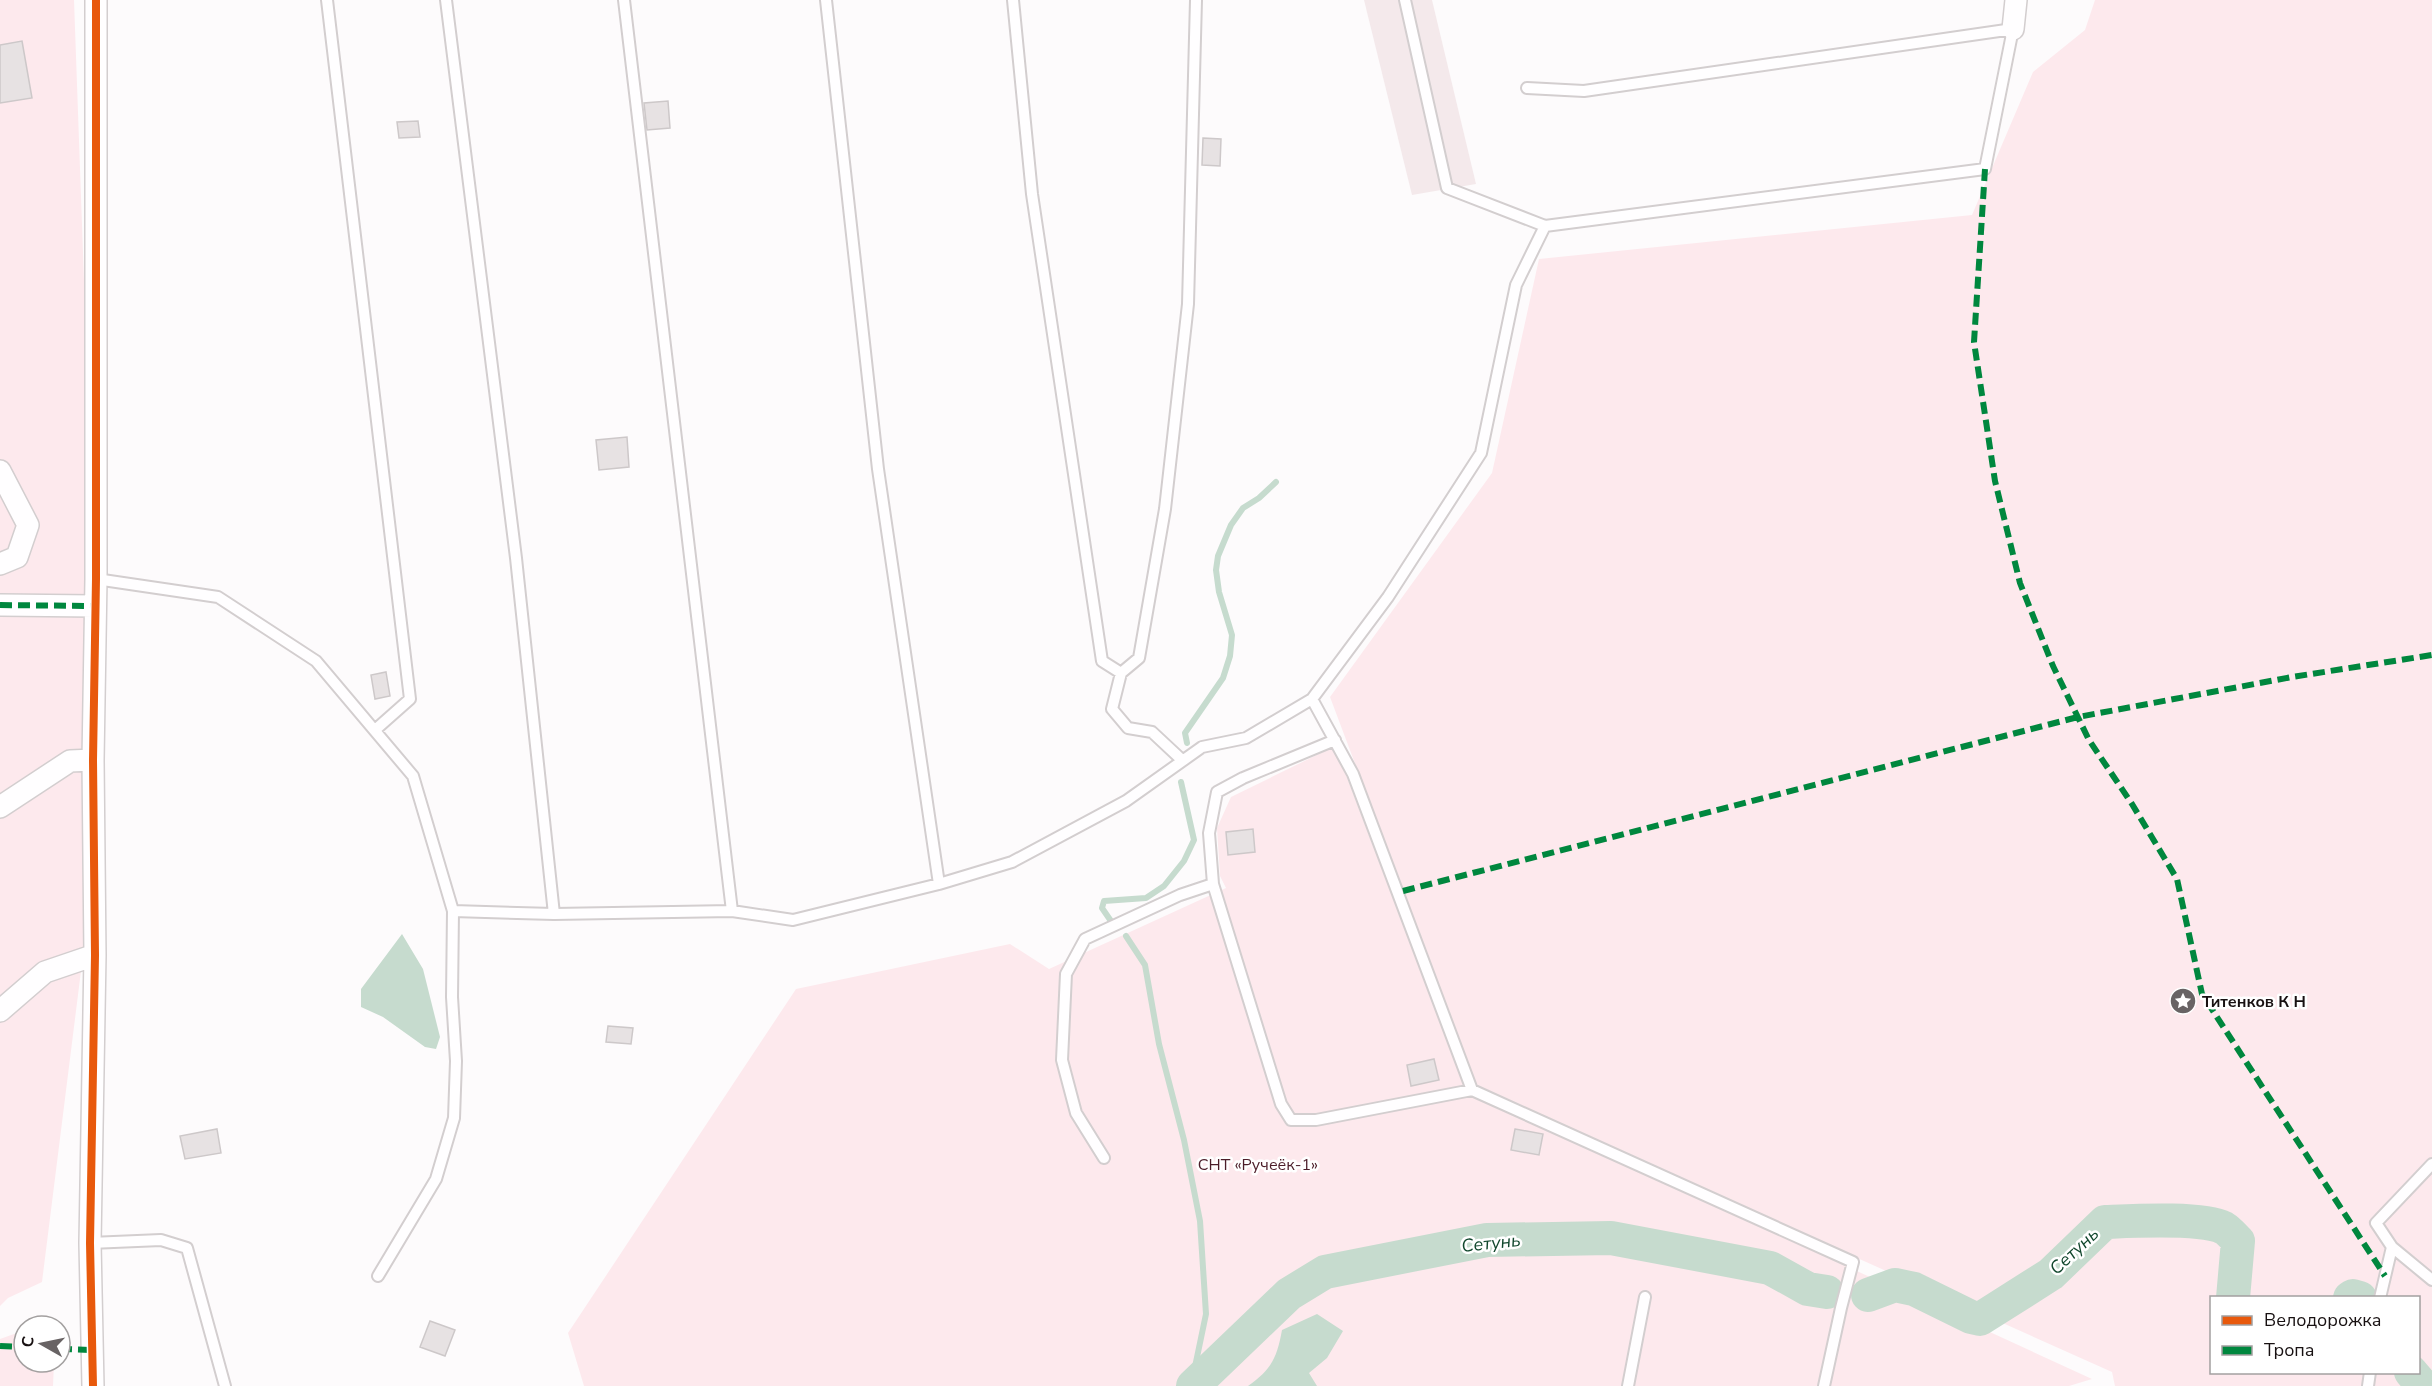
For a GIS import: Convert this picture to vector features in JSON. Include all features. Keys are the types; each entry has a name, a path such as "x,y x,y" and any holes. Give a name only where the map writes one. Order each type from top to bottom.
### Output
{"street":[{"path":"93,1386 90,1243 96,579 96,0"},
{"path":"2013,29 2016,0"},
{"path":"0,471 28,525 17,557 0,564"},
{"path":"0,605 95,606"},
{"path":"0,807 70,761 93,760"},
{"path":"0,1011 45,972 94,955"}],"lane":[{"path":"327,0 410,699 375,730"},
{"path":"446,0 516,558 554,914"},
{"path":"624,0 732,911"},
{"path":"826,0 878,469 939,884"},
{"path":"1013,0 1032,194 1102,661 1121,673"},
{"path":"1182,760 1152,732 1128,728 1112,709 1121,673 1139,658 1165,510 1187,316 1196,0"},
{"path":"1405,0 1447,188 1545,226 1985,169 2013,29 1584,91 1527,88"},
{"path":"453,911 554,914 732,911 792,920 939,884 1012,862 1126,801 1202,747 1246,738 1312,699 1388,597 1481,453 1516,285 1545,226"},
{"path":"96,579 219,597 316,661 413,776 453,911 452,997 456,1061 454,1118 436,1179 378,1276"},
{"path":"1312,699 1353,774 1472,1090"},
{"path":"1335,740 1243,778 1217,792 1209,834 1213,884 1281,1104 1291,1120 1316,1120 1472,1090 1854,1262 1840,1308 1824,1386"},
{"path":"1104,1158 1076,1113 1062,1060 1066,974 1085,939 1180,895 1213,884"},
{"path":"2432,1164 2376,1222 2392,1247 2432,1280"},
{"path":"90,1243 161,1240 187,1248 225,1386"},
{"path":"2380,1296 2392,1247"},
{"path":"1628,1386 1645,1297"}],"shaded area":[{"path":"1364,0 1432,0 1476,184 1412,195"},
{"path":"402,934 423,969 440,1037 436,1049 425,1047 383,1017 361,1007 361,989"},
{"path":"1317,1314 1343,1331 1327,1358 1309,1373 1317,1386 1248,1386 1268,1369 1278,1348 1282,1330"}],"green space":[{"path":"0,0 74,0 88,393 84,947 42,1282 8,1298 0,1306"},
{"path":"2095,0 2432,0 2432,1386 2115,1386 2112,1372 1477,1088 1330,697 1492,473 1539,259 1972,215 2033,72 2085,30"},
{"name":"СНТ «Ручеёк-1»","path":"1335,746 1467,1092 2092,1379 2069,1386 584,1386 568,1333 796,989 1010,944 1049,969 1226,888 1220,876 1217,828 1231,797"},
{"path":"12,1335 12,1374 54,1374 53,1386 0,1386 0,1339"}],"building":[{"path":"22,41 32,98 0,103 0,45"},
{"path":"668,101 670,128 647,130 644,103"},
{"path":"418,121 420,137 399,138 397,122"},
{"path":"1203,138 1221,139 1220,166 1202,165"},
{"path":"627,437 629,467 599,470 596,440"},
{"path":"386,672 390,696 375,699 371,675"},
{"path":"1253,829 1255,852 1228,855 1226,832"},
{"path":"608,1026 633,1028 631,1044 606,1042"},
{"path":"1434,1059 1439,1080 1411,1086 1407,1065"},
{"path":"217,1129 221,1153 185,1159 180,1136"},
{"path":"1515,1129 1543,1134 1539,1155 1511,1150"},
{"path":"430,1321 455,1330 445,1356 420,1347"}],"waterway":[{"path":"1187,743 1185,733 1223,678 1230,656 1232,635 1219,592 1216,570 1218,556 1231,525 1243,508 1259,498 1276,482"},
{"path":"1113,924 1102,908 1104,901 1146,898 1164,886 1184,861 1194,840 1181,782"},
{"path":"1126,936 1145,965 1159,1044 1184,1140 1200,1221 1206,1314 1191,1386"},
{"name":"Сетунь","path":"1868,1295 1895,1285 1914,1289 1971,1317 1980,1319 2051,1274 2105,1222 2166,1220 2214,1225 2226,1229 2238,1241 2233,1296"},
{"name":"Сетунь","path":"1193,1386 1289,1294 1325,1272 1487,1240 1611,1238 1770,1268 1808,1289 1827,1292"},
{"name":"Сетунь","path":"2413,1374 2423,1386"}],"marked path":[{"path":"1985,169 1974,342 1995,481 2020,583 2053,666 2089,740 2132,804 2177,879 2202,994 2385,1276"},
{"path":"0,605 95,606"},
{"path":"1403,891 2078,717 2292,677 2432,655"},
{"path":"2183,1001 2202,994"},
{"path":"0,1346 12,1346"},
{"path":"72,1349 93,1350"}],"cycle path":[{"path":"93,1386 90,1243 95,955 93,760 96,579 96,0"}],"place":[{"name":"Титенков К Н","path":"2183,1001"}]}
